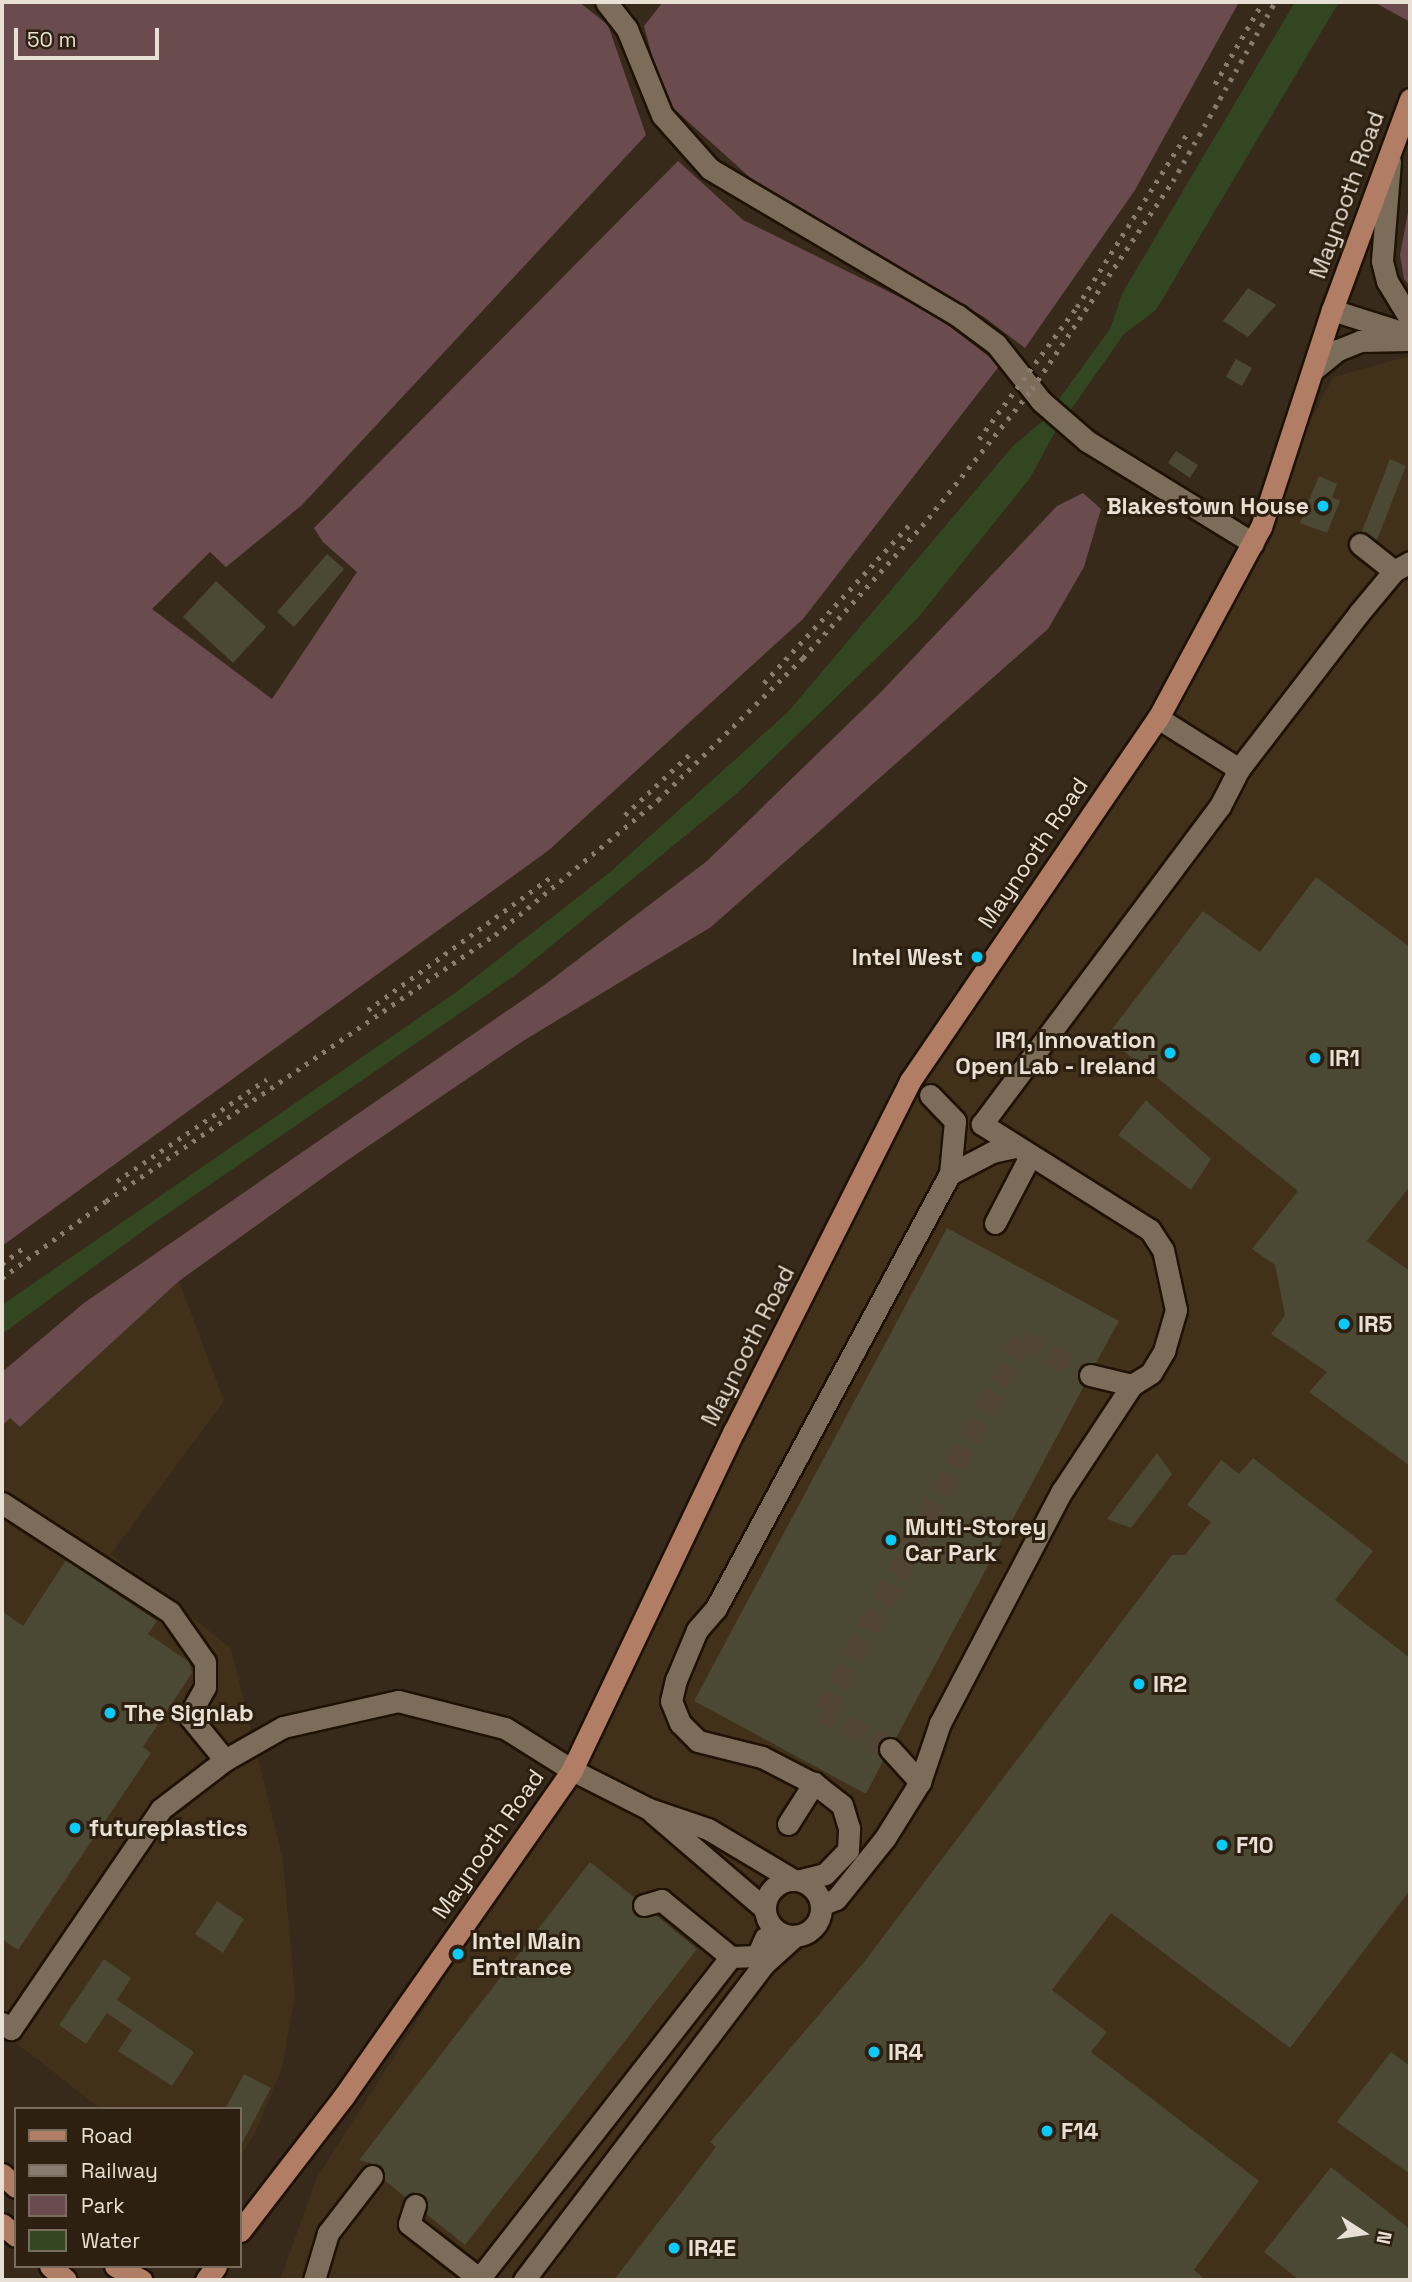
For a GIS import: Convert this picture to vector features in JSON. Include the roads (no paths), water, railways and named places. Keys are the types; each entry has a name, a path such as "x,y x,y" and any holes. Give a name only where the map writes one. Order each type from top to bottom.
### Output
{"main road":[{"name":"Maynooth Road","path":"242,2228 344,2096 572,1770 734,1431 910,1081 1158,718 1252,543 1332,310 1410,99"},
{"path":"52,2268 66,2280"},
{"path":"119,2268 141,2280"}],"street":[{"path":"606,2 627,29 662,115 710,169 957,314 996,344 1041,401 1072,429 1252,543"},
{"path":"1391,152 1382,261 1387,281 1410,319"},
{"path":"1332,310 1410,334"},
{"path":"1313,370 1338,350 1360,341 1410,340"},
{"path":"982,1124 1220,806 1239,769 1402,566 1360,544"},
{"path":"1158,718 1239,769"},
{"path":"644,1905 661,1900 731,1957 757,1956 770,1892 796,1880 825,1874 848,1850 849,1828 842,1805 814,1783 762,1757 698,1741 680,1723 671,1701 697,1630 716,1608 950,1174 955,1121 925,1092 982,1124 1150,1230 1163,1250 1175,1290 1172,1330 1151,1373 1132,1385 1062,1492 940,1723 920,1782 869,1858 836,1899 821,1905"},
{"path":"950,1174 992,1152 1023,1151"},
{"path":"995,1223 1023,1151"},
{"path":"1090,1375 1132,1385"},
{"path":"2,1503 170,1612 205,1661 205,1687 189,1716 228,1758"},
{"path":"2,2023 10,2029 161,1810 228,1758 283,1727 398,1701 505,1728 572,1770 649,1809 708,1829 815,1889 821,1905 817,1923 795,1936 765,1964 524,2280"},
{"path":"890,1749 920,1782"},
{"path":"788,1824 814,1783"},
{"path":"649,1809 765,1922 778,1932 795,1936"},
{"path":"765,1922 765,1964"},
{"path":"415,2205 409,2224 480,2279 731,1957"},
{"path":"314,2280 328,2233 372,2176"}],"water":[{"path":"1295,2 1339,2 1156,310 1124,334 1055,432 1030,478 917,619 736,794 517,974 151,1225 2,1334 2,1305 455,993 609,873 788,712 1013,446 1043,421 1110,329 1123,292"}],"tunnel":[{"path":"890,1749 824,1712 1022,1339 1090,1375"}],"railway":[{"path":"1215,84 1263,2"},
{"path":"2,1278 106,1201 495,935 658,800 803,658 922,526 1032,389 1173,181 1275,2"},
{"path":"979,439 1077,307 1188,132"},
{"path":"764,683 911,523"},
{"path":"625,815 691,753"},
{"path":"368,1010 555,874"},
{"path":"117,1181 267,1079"},
{"path":"2,1264 23,1248"}],"place":[{"name":"Blakestown House","path":"1323,506"},
{"name":"Intel West","path":"977,957"},
{"name":"IR1, Innovation Open Lab - Ireland","path":"1170,1053"},
{"name":"IR1","path":"1315,1058"},
{"name":"IR5","path":"1344,1324"},
{"name":"Multi-Storey Car Park","path":"891,1540"},
{"name":"IR2","path":"1139,1684"},
{"name":"The Signlab","path":"110,1713"},
{"name":"futureplastics","path":"75,1828"},
{"name":"F10","path":"1222,1845"},
{"name":"Intel Main Entrance","path":"458,1954"},
{"name":"IR4","path":"874,2052"},
{"name":"F14","path":"1047,2131"},
{"name":"IR4E","path":"674,2248"}]}
